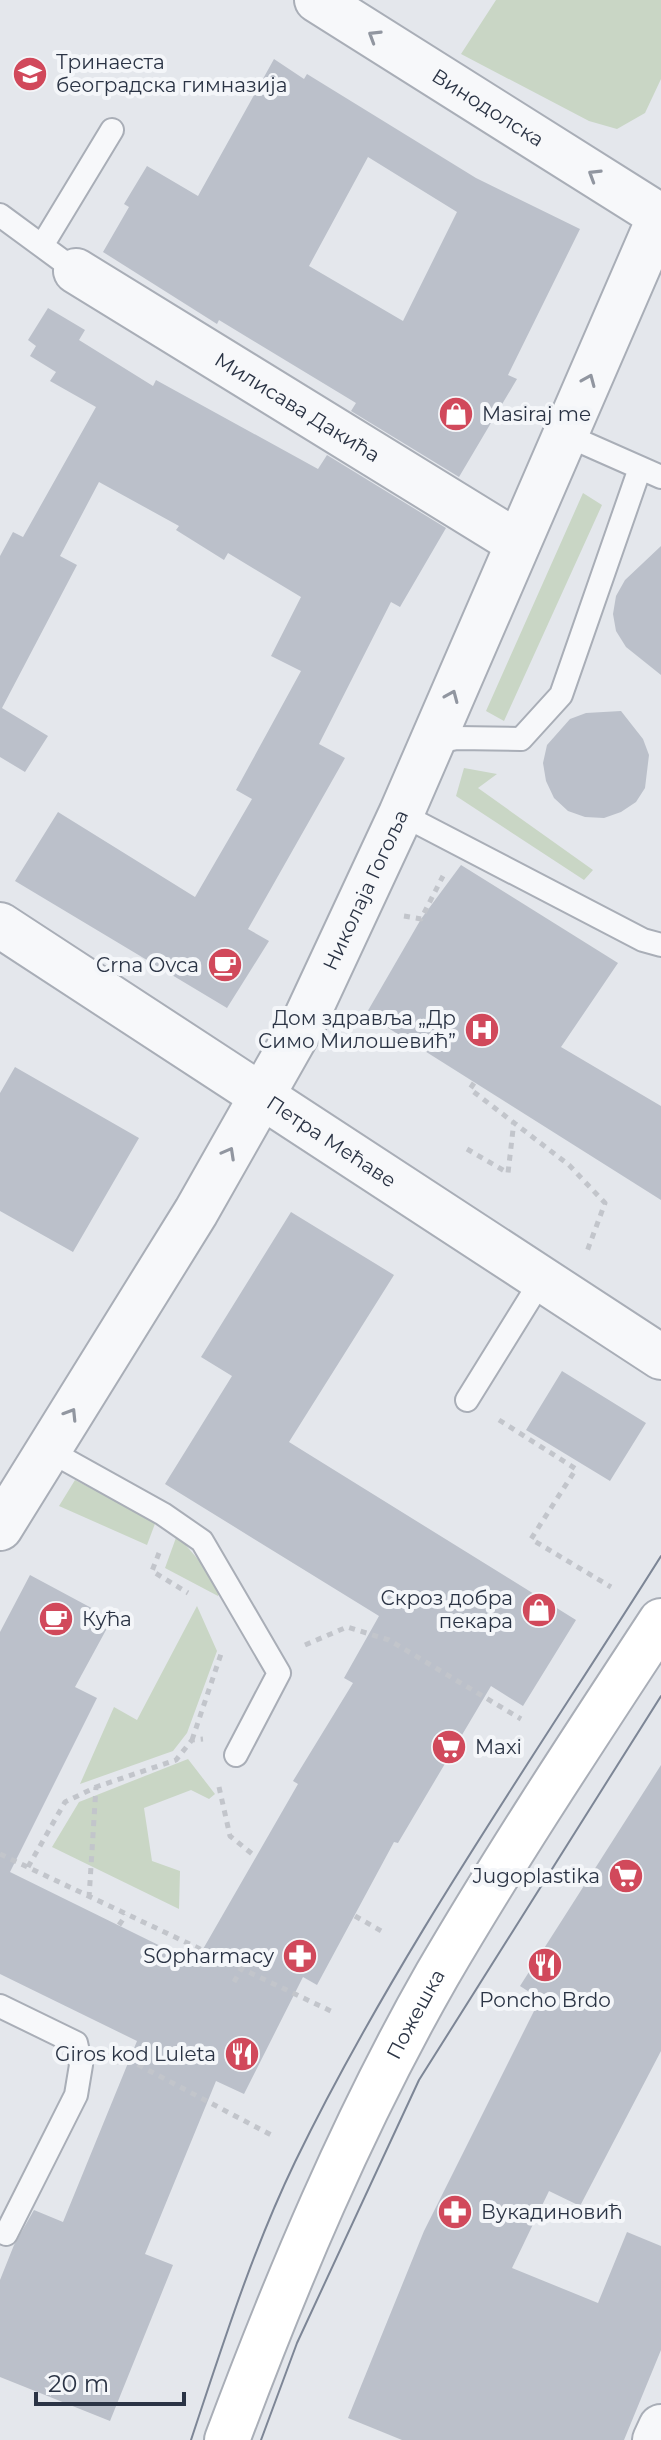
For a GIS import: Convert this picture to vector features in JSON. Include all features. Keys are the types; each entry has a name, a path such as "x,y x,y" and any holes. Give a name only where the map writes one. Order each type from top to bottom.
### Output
{"main road":[{"name":"Пожешка","path":"227,2440 267,2333 388,2067 437,1976 661,1621"}],"street":[{"name":"Винодолска","path":"317,0 661,215"},
{"name":"Николаја Гогоља","path":"0,1528 12,1484 48,1450 264,1096 306,1018 401,814 661,215"},
{"name":"Милисава Дакића","path":"59,258 518,543"},
{"name":"Петра Мећаве","path":"4,936 264,1096 661,1357"},
{"path":"655,2440 661,2427"}],"lane":[{"path":"0,215 59,258 112,130"},
{"path":"566,435 661,477"},
{"path":"431,743 457,738 521,739 561,695 640,468"},
{"path":"401,814 643,940 661,945"},
{"path":"467,1400 542,1279"},
{"path":"48,1450 202,1541 279,1673 241,1746"},
{"path":"0,2006 76,2043 81,2065 76,2095 6,2234"}],"path":[{"path":"405,916 421,919 447,867"},
{"path":"474,1083 470,1089 569,1165 605,1203 583,1263"},
{"path":"467,1149 508,1173 514,1121"},
{"path":"467,1400 576,1469 531,1539 611,1587"},
{"path":"172,1521 152,1571 192,1596"},
{"path":"267,1653 303,1646 347,1627 389,1640 521,1719"},
{"path":"28,1867 65,1802 96,1787 176,1760 192,1740 223,1653 218,1641"},
{"path":"192,1740 241,1746"},
{"path":"89,1898 96,1787"},
{"path":"230,1836 256,1857"},
{"path":"0,1854 335,2013"},
{"path":"119,1925 126,1915"},
{"path":"355,1916 383,1932"},
{"path":"234,1982 242,1968"},
{"path":"129,2060 275,2137"}],"green space":[{"path":"496,0 661,0 661,79 645,113 617,129 589,121 461,54"},
{"path":"583,493 602,505 504,721 486,711"},
{"path":"464,768 497,774 478,788 593,870 584,880 456,796"},
{"path":"75,1480 156,1521 147,1545 59,1506"},
{"path":"177,1535 221,1586 218,1596 165,1568"},
{"path":"197,1606 217,1651 187,1733 173,1751 80,1784 114,1707 137,1720"},
{"path":"188,1759 215,1794 209,1799 191,1790 144,1808 152,1861 180,1871 179,1909 52,1847 79,1802"}],"building":[{"path":"274,59 304,79 307,74 476,178 580,229 508,375 517,379 459,477 351,411 356,403 219,320 217,324 103,252 129,207 124,204 147,166 198,196","holes":["368,157 457,212 403,321 309,266"]},
{"path":"48,308 85,330 79,340 153,386 156,380 318,469 327,455 446,528 400,607 391,602 319,744 345,758 248,929 269,941 227,1008 15,881 58,812 195,897 252,799 236,790 301,671 271,656 301,597 228,553 224,560 176,530 179,526 99,482 60,556 77,565 2,708 48,736 25,772 0,757 0,556 13,532 23,537 96,407 50,381 56,372 30,356 36,346 28,340"},
{"path":"661,546 661,675 626,647 616,631 613,614 616,596 625,580"},
{"path":"621,711 643,739 649,755 645,788 636,802 604,818 585,817 568,811 554,798 546,781 543,763 547,745 570,719 586,713"},
{"name":"Дом здравља „Др Симо Милошевић”","path":"461,865 618,963 561,1047 661,1106 661,1200 366,1014 421,919"},
{"path":"15,1067 139,1138 73,1252 0,1211 0,1093"},
{"path":"291,1212 394,1275 289,1442 576,1620 523,1706 491,1686 398,1843 394,1842 317,1985 303,1977 244,2094 216,2081 145,2254 173,2265 110,2421 0,2377 0,2280 14,2245 34,2210 63,2222 137,2041 0,1974 0,1632 30,1575 112,1619 75,1687 97,1698 10,1872 195,1963 298,1784 293,1781 353,1683 344,1678 379,1616 165,1484 232,1376 201,1357"},
{"path":"562,1371 646,1423 610,1481 526,1430"},
{"path":"661,1765 661,2051 580,2206 549,2191 512,2268 598,2303 627,2232 661,2246 661,2350 624,2440 402,2440 348,2418 424,2231 540,1999 520,1986"}],"tram line":[{"path":"191,2440 265,2230 335,2084 422,1931 661,1556"},
{"path":"261,2440 297,2343 419,2080 661,1696"}],"place":[{"name":"Тринаеста београдска гимназија","path":"30,74"},
{"name":"Masiraj me","path":"456,414"},
{"name":"Crna Ovca","path":"225,965"},
{"name":"Дом здравља „Др Симо Милошевић”","path":"482,1030"},
{"name":"Скроз добра пекара","path":"539,1610"},
{"name":"Кућа","path":"56,1619"},
{"name":"Maxi","path":"449,1747"},
{"name":"Jugoplastika","path":"626,1876"},
{"name":"SOpharmacy","path":"300,1956"},
{"name":"Poncho Brdo","path":"545,1965"},
{"name":"Giros kod Luleta","path":"242,2054"},
{"name":"Вукадиновић","path":"455,2212"}]}
